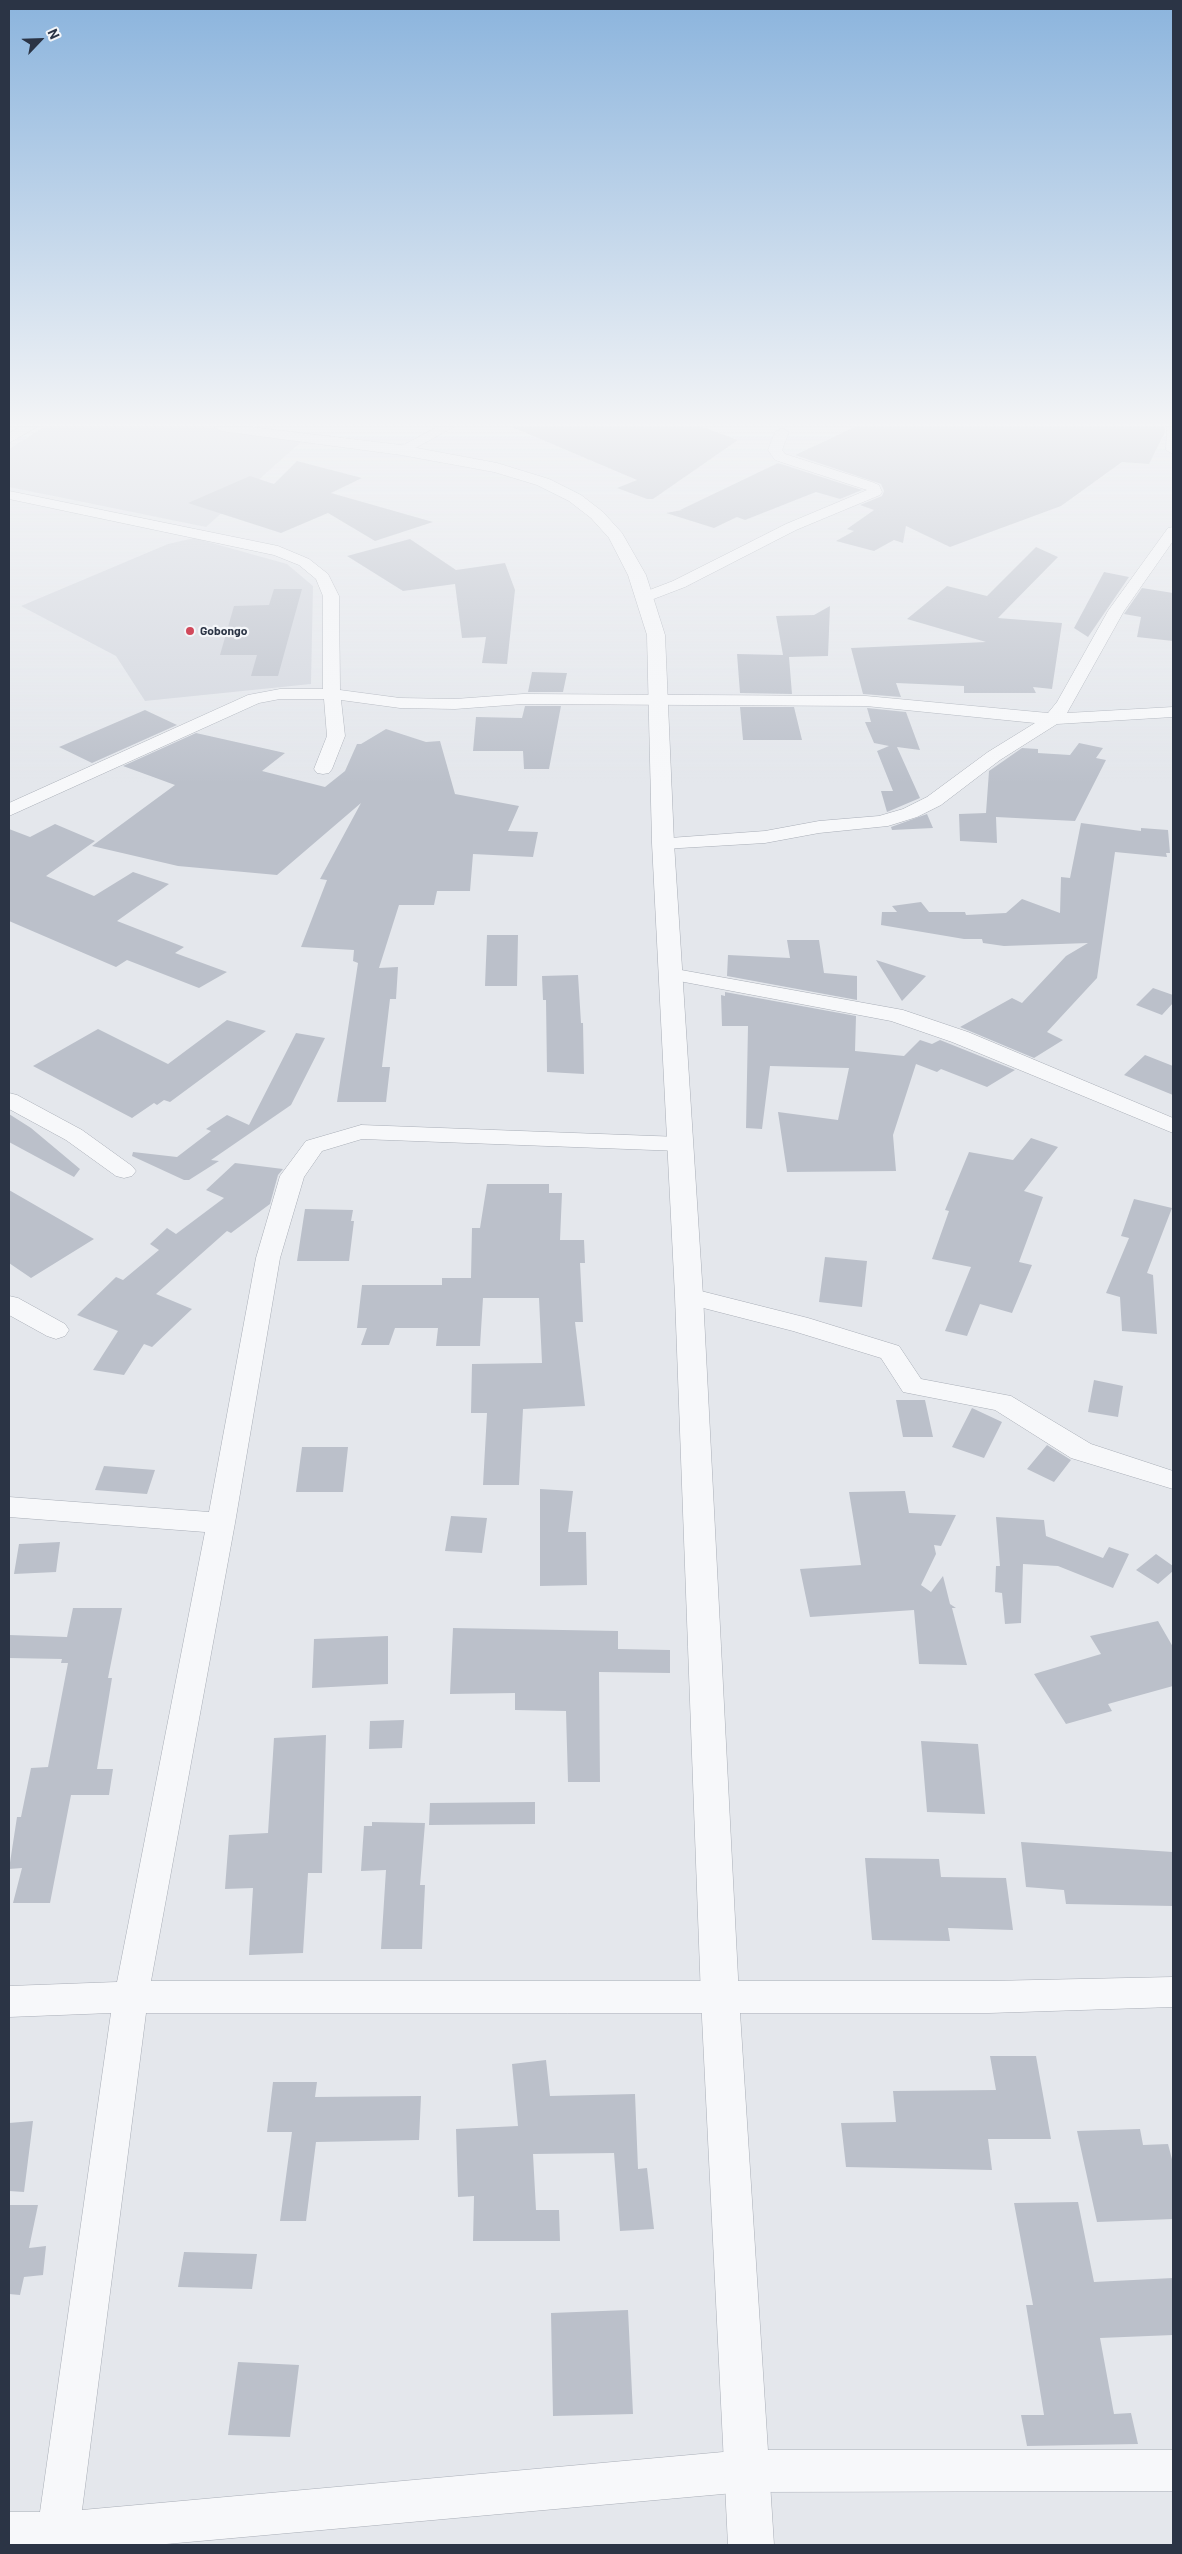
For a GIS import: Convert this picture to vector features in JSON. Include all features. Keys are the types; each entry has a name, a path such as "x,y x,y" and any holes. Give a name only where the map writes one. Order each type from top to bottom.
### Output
{"street":[{"path":"255,546 278,551 304,562 324,577 332,596 332,694 336,736 324,769"},
{"path":"621,546 637,575 656,635 656,700 689,1296 720,1997 745,2471 751,2545"},
{"path":"645,597 686,581 754,546"},
{"path":"663,843 766,837 819,827 881,822 910,814 934,801 994,756 1052,719 1065,704 1116,611 1162,546"},
{"path":"9,810 254,699 280,694 332,694 400,703 455,704 523,699 866,701 1052,719 1173,712"},
{"path":"670,974 895,1015 960,1037 1173,1126"},
{"path":"9,1100 74,1135 124,1170"},
{"path":"58,2539 131,1997 221,1523 268,1258 292,1176 314,1146 361,1132 680,1144"},
{"path":"689,1296 799,1324 890,1352 912,1386 1002,1402 1081,1450 1171,1480"},
{"path":"9,1304 56,1330"},
{"path":"9,1507 221,1523"},
{"path":"9,2002 131,1997 989,1997 1173,1992"},
{"path":"9,2533 58,2539 745,2471 1173,2471"}],"shaded area":[{"name":"Gobongo","path":"163,546 223,546 287,564 313,586 311,684 145,701 116,656 21,606"}],"building":[{"path":"383,546 421,546 456,570 505,563 515,590 507,664 482,663 486,637 462,638 455,584 403,591 347,556"},
{"path":"856,546 883,546 874,551"},
{"path":"1036,547 1058,557 998,618 1062,623 1052,689 1033,687 1036,693 964,693 964,686 896,683 901,697 863,694 851,648 986,642 907,619 947,586 987,596"},
{"path":"1104,572 1129,577 1088,637 1074,628"},
{"path":"1142,588 1173,593 1173,641 1137,637 1141,617 1124,614"},
{"path":"274,589 302,589 278,676 251,676 257,655 220,655 234,606 269,605"},
{"path":"830,606 828,656 789,657 792,694 740,693 737,654 783,655 776,616 814,615"},
{"path":"532,672 567,673 563,692 528,692"},
{"path":"525,706 561,706 549,769 524,769 523,751 473,751 476,717 522,718"},
{"path":"740,707 794,707 802,740 743,740"},
{"path":"867,708 906,712 920,750 897,747 920,798 887,812 881,791 893,791 877,751 889,746 874,743 865,722 871,722"},
{"path":"145,710 177,725 92,763 59,747"},
{"path":"386,729 426,742 440,741 455,794 519,806 508,831 538,832 533,857 473,854 470,891 437,891 434,905 399,905 379,968 398,967 396,999 390,999 382,1067 390,1067 386,1102 337,1102 358,963 353,961 354,950 301,947 327,880 320,879 361,803 277,875 178,866 92,846 175,785 123,766 196,733 285,753 262,771 325,787 345,771 357,744 361,744"},
{"path":"1079,743 1103,748 1096,758 1106,760 1075,821 996,817 997,843 960,841 959,814 986,813 989,771 1022,748 1038,749 1038,753 1070,755"},
{"path":"927,814 933,828 892,830 891,827"},
{"path":"1081,823 1141,831 1141,828 1168,830 1170,853 1166,853 1167,857 1115,852 1097,978 1047,1032 1063,1040 1034,1058 960,1027 1012,998 1022,1003 1066,956 1088,943 1004,946 983,943 982,939 964,939 881,925 882,912 897,912 892,906 921,902 929,912 965,912 966,915 1006,913 1022,899 1060,913 1061,877 1070,878"},
{"path":"55,824 95,841 46,876 94,896 133,872 169,884 117,921 184,947 175,953 227,972 199,988 127,960 116,967 9,921 9,829 30,837"},
{"path":"487,935 518,935 517,986 485,986"},
{"path":"787,940 819,940 824,973 857,976 857,1000 727,976 728,955 790,958"},
{"path":"876,960 926,976 902,1001"},
{"path":"578,975 581,1023 583,1023 584,1074 547,1072 546,1000 543,1000 542,976"},
{"path":"1153,988 1173,995 1173,1003 1162,1015 1136,1005"},
{"path":"725,992 856,1016 855,1051 904,1056 920,1040 932,1044 940,1040 1015,1070 987,1087 941,1069 937,1072 916,1064 893,1135 896,1171 787,1172 778,1112 838,1120 849,1068 770,1066 762,1129 746,1128 748,1026 722,1026 721,995 725,996"},
{"path":"227,1020 266,1031 170,1102 164,1100 157,1105 154,1103 132,1118 33,1066 98,1029 168,1064"},
{"path":"296,1033 325,1038 291,1105 211,1160 219,1161 189,1180 184,1180 132,1156 133,1152 177,1157 211,1131 206,1129 227,1115 249,1125"},
{"path":"1145,1055 1173,1066 1173,1095 1124,1075"},
{"path":"9,1114 31,1128 80,1169 74,1177 9,1142"},
{"path":"1031,1138 1058,1147 1024,1191 1043,1197 1019,1262 1032,1265 1012,1313 980,1304 967,1336 945,1331 971,1267 932,1259 949,1211 945,1210 969,1152 1013,1160"},
{"path":"235,1163 283,1169 278,1175 270,1204 231,1233 227,1231 156,1294 192,1309 152,1347 144,1344 124,1375 93,1370 118,1331 77,1315 116,1277 123,1280 159,1250 150,1244 167,1228 176,1234 224,1198 206,1190"},
{"path":"487,1184 549,1184 549,1193 562,1193 560,1240 584,1240 585,1263 580,1263 583,1322 575,1322 585,1406 523,1409 519,1485 483,1485 487,1413 471,1413 472,1364 542,1363 539,1298 483,1298 480,1346 436,1346 438,1328 395,1328 389,1345 361,1345 367,1328 357,1328 362,1285 442,1285 442,1278 471,1278 472,1228 480,1228"},
{"path":"9,1190 94,1239 31,1278 9,1263"},
{"path":"1134,1199 1172,1208 1147,1273 1153,1275 1157,1334 1122,1331 1120,1297 1106,1293 1129,1238 1121,1236"},
{"path":"305,1209 353,1210 351,1221 354,1221 349,1261 297,1261"},
{"path":"825,1257 867,1261 862,1307 819,1302"},
{"path":"1094,1380 1123,1386 1118,1417 1088,1412"},
{"path":"896,1400 925,1400 933,1437 903,1437"},
{"path":"972,1408 1002,1422 984,1458 952,1447"},
{"path":"1047,1445 1071,1460 1054,1482 1027,1469"},
{"path":"302,1447 348,1447 343,1492 296,1492"},
{"path":"104,1466 155,1470 147,1494 95,1490"},
{"path":"540,1489 573,1491 568,1532 586,1532 587,1585 540,1586"},
{"path":"905,1491 909,1513 956,1515 941,1546 934,1545 936,1554 921,1585 931,1592 943,1576 950,1604 956,1608 952,1608 967,1665 919,1664 914,1610 810,1617 800,1569 861,1565 849,1492"},
{"path":"451,1516 487,1518 482,1553 445,1551"},
{"path":"996,1517 1044,1520 1046,1536 1103,1558 1109,1547 1129,1554 1113,1588 1058,1566 1023,1564 1021,1623 1005,1624 1002,1593 995,1592 996,1566 1000,1566"},
{"path":"60,1542 56,1572 14,1574 19,1544"},
{"path":"1156,1554 1173,1566 1173,1571 1158,1584 1136,1570"},
{"path":"73,1608 122,1608 108,1678 112,1678 97,1769 113,1769 109,1795 71,1795 50,1903 13,1903 22,1868 9,1869 17,1817 21,1817 31,1768 48,1767 68,1663 61,1663 62,1659 9,1658 9,1635 67,1637"},
{"path":"1158,1621 1173,1647 1173,1686 1108,1704 1112,1711 1066,1724 1034,1674 1101,1654 1090,1636"},
{"path":"453,1628 618,1631 618,1649 670,1650 670,1673 599,1672 600,1782 568,1782 566,1711 515,1710 515,1693 450,1694"},
{"path":"388,1636 388,1684 312,1688 314,1639"},
{"path":"404,1720 402,1748 369,1749 370,1721"},
{"path":"326,1735 322,1873 308,1873 303,1953 249,1955 253,1888 225,1889 229,1835 268,1833 274,1738"},
{"path":"921,1741 978,1744 985,1814 927,1812"},
{"path":"535,1802 535,1824 429,1825 430,1803"},
{"path":"372,1822 425,1823 420,1885 425,1885 422,1949 381,1949 386,1870 361,1871 364,1826 372,1826"},
{"path":"1021,1842 1173,1852 1173,1906 1066,1904 1064,1890 1026,1887"},
{"path":"865,1858 939,1859 941,1877 1006,1878 1013,1930 948,1928 950,1941 872,1940"},
{"path":"990,2056 1036,2056 1051,2139 988,2139 992,2170 846,2167 841,2123 896,2122 893,2091 996,2090"},
{"path":"546,2060 550,2096 635,2094 638,2169 647,2168 654,2229 620,2231 614,2153 533,2154 536,2210 559,2210 560,2241 473,2241 474,2196 458,2197 456,2129 518,2126 512,2064"},
{"path":"273,2082 317,2082 315,2097 421,2096 419,2140 316,2142 306,2221 280,2221 292,2132 267,2132"},
{"path":"33,2121 24,2192 9,2191 9,2123"},
{"path":"1140,2129 1143,2145 1168,2144 1173,2163 1173,2219 1097,2222 1077,2131"},
{"path":"1078,2202 1094,2282 1173,2278 1173,2335 1100,2338 1114,2414 1131,2413 1138,2444 1027,2446 1021,2415 1044,2415 1026,2305 1033,2305 1014,2203"},
{"path":"9,2205 38,2205 29,2248 46,2246 43,2275 24,2277 20,2295 9,2294"},
{"path":"184,2252 257,2254 252,2289 178,2287"},
{"path":"628,2310 633,2414 553,2416 551,2313"},
{"path":"238,2362 299,2365 290,2437 228,2435"}],"place":[{"name":"Gobongo","path":"190,631"}]}
